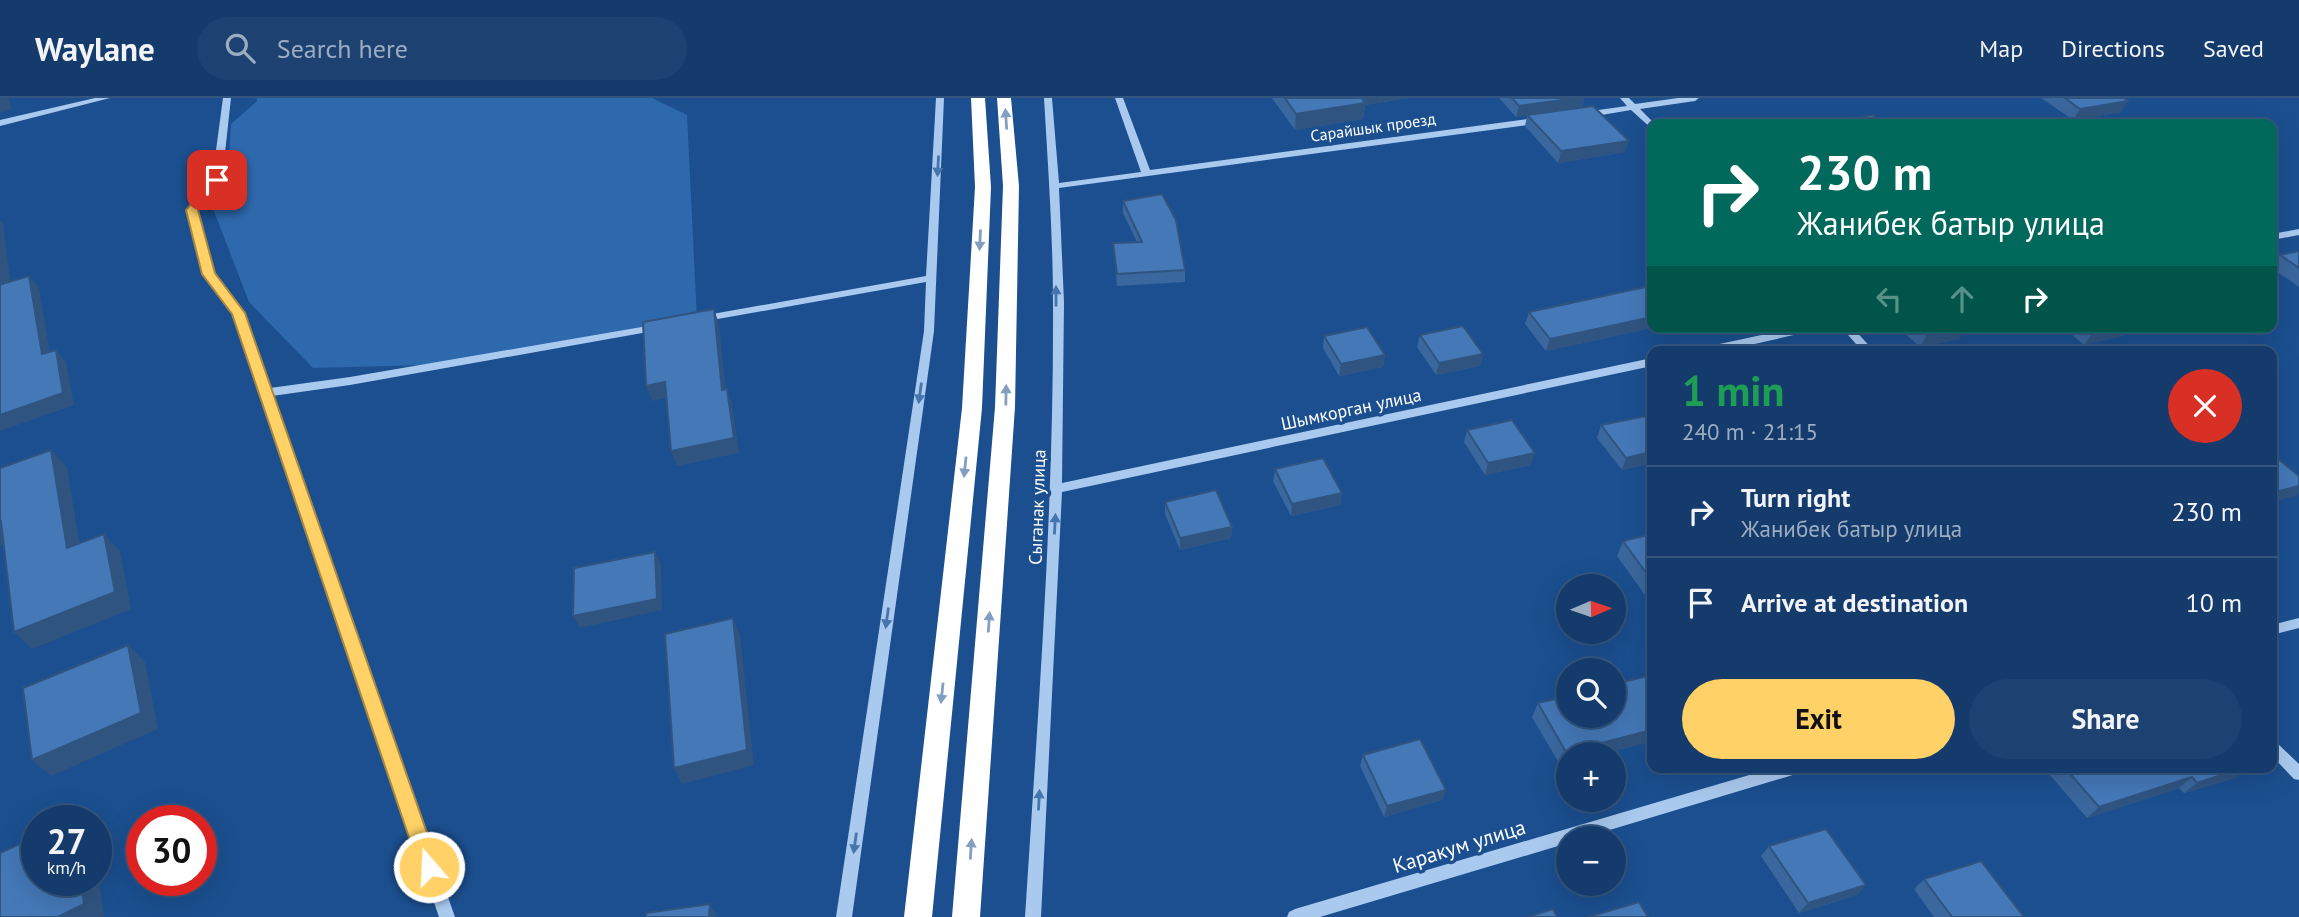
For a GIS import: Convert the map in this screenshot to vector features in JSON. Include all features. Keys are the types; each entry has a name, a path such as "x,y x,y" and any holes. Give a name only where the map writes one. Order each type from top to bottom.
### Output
{"highway":[{"path":"918,917 972,408 983,187 978,98"},
{"path":"966,917 1005,407 1011,186 1004,98"}],"street":[{"path":"0,123 106,98"},
{"path":"227,98 217,180 192,210 208,274 238,313 447,917"},
{"path":"844,917 929,331 940,98"},
{"name":"Сыганак улица","path":"1033,917 1057,489 1056,186 1048,98"},
{"path":"1119,98 1147,174"},
{"path":"1624,98 1647,121"},
{"path":"1579,116 1695,98"},
{"name":"Сарайшык проезд","path":"1056,186 1552,119"},
{"path":"2277,236 2299,232"},
{"path":"688,321 932,278"},
{"path":"264,393 350,381 674,324"},
{"path":"1729,346 1788,333"},
{"path":"1852,333 1864,346"},
{"name":"Шымкорган улица","path":"1057,489 1647,363"},
{"path":"2277,629 2299,622"},
{"path":"2277,752 2299,774"},
{"name":"Каракум улица","path":"1295,917 1779,773"}],"shaded area":[{"path":"257,98 652,98 687,115 697,320 429,365 313,368 249,302 212,206 228,178 231,124 257,101"}],"building":[{"path":"1285,98 1362,98 1365,103 1296,114"},
{"path":"1512,98 1577,98 1519,106"},
{"path":"2065,98 2124,98 2128,101 2080,109"},
{"path":"1593,106 1629,141 1561,151 1527,115"},
{"path":"1873,115 1877,119 1844,119"},
{"path":"1162,194 1176,220 1185,270 1117,274 1113,243 1142,242 1123,201"},
{"path":"2299,251 2299,268 2280,255"},
{"path":"0,266 2,284 29,276 42,354 56,350 63,393 0,415"},
{"path":"1647,287 1647,318 1550,339 1529,312"},
{"path":"714,309 722,390 727,389 734,438 671,451 665,382 646,386 643,322"},
{"path":"1463,326 1483,354 1439,363 1420,335"},
{"path":"1367,327 1385,355 1341,364 1324,336"},
{"path":"1646,416 1647,453 1626,458 1601,425"},
{"path":"1512,420 1535,453 1488,463 1467,430"},
{"path":"51,450 67,548 104,534 115,592 14,632 0,523 0,468"},
{"path":"1323,458 1342,493 1292,504 1275,469"},
{"path":"2277,458 2299,476 2299,486 2277,492"},
{"path":"1216,490 1232,527 1180,538 1165,502"},
{"path":"1647,535 1647,574 1623,541"},
{"path":"655,552 657,599 573,616 574,568"},
{"path":"733,618 747,750 674,768 665,634"},
{"path":"128,645 141,713 32,760 23,688"},
{"path":"1647,676 1647,731 1605,742 1560,742 1538,703 1556,699 1556,728 1626,728 1626,681"},
{"path":"1420,739 1446,790 1387,806 1363,755"},
{"path":"2069,773 2228,773 2197,783 2192,777 2099,807"},
{"path":"1826,829 1866,885 1808,903 1769,846"},
{"path":"21,843 21,896 83,896 84,904 58,917 0,917 0,853"},
{"path":"1981,861 2024,917 1952,917 1924,879"},
{"path":"1639,902 1648,917 1588,917"},
{"path":"710,904 709,917 646,917 646,913"},
{"path":"1553,909 1557,917 1528,917"}],"route":[{"path":"217,180 192,210 208,274 238,313 429,867"}]}
